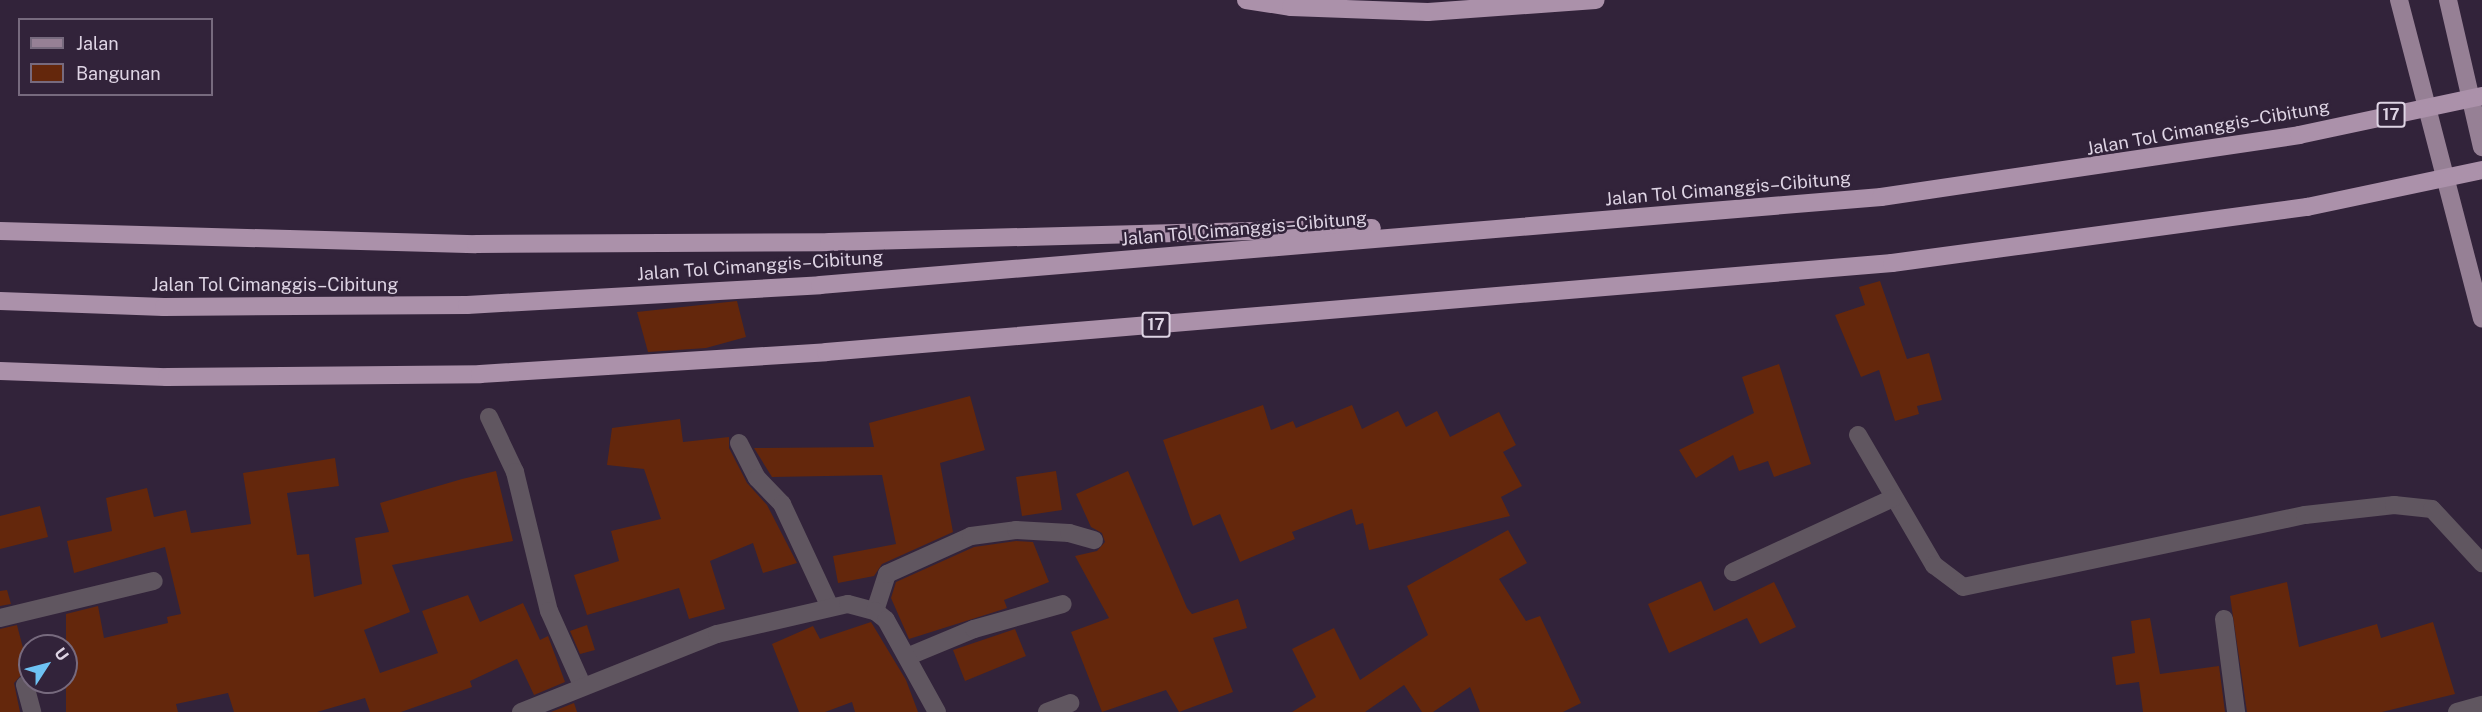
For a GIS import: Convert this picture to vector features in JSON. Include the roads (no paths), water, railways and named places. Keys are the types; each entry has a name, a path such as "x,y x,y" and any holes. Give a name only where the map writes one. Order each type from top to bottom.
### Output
{"highway":[{"path":"1246,0 1291,7 1428,12 1596,0"},
{"name":"Jalan Tol Cimanggis–Cibitung","path":"0,301 164,307 467,305 820,285 1881,197 2299,135 2482,96"},
{"name":"17","path":"0,370 167,377 480,374 826,352 1892,263 2307,207 2482,170"},
{"path":"0,231 476,244 817,242 1574,222"}],"main road":[{"path":"2399,0 2482,318"},
{"path":"2448,0 2482,147"}],"street":[{"path":"489,417 515,472 549,611 583,687"},
{"path":"1858,435 1934,565 1963,587 2305,515 2394,505 2432,509 2482,563"},
{"path":"740,443 757,478 782,504 829,605"},
{"path":"1733,572 1893,498"},
{"path":"875,611 887,574 971,536 1025,530 1069,532 1094,540"},
{"path":"0,618 154,581"},
{"path":"909,656 974,629 1063,604"},
{"path":"520,712 717,634 829,605 875,611 909,656 937,712"},
{"path":"2224,619 2236,712"},
{"path":"27,694 32,712"},
{"path":"1047,712 1070,703"},
{"path":"2457,712 2482,705"}]}
